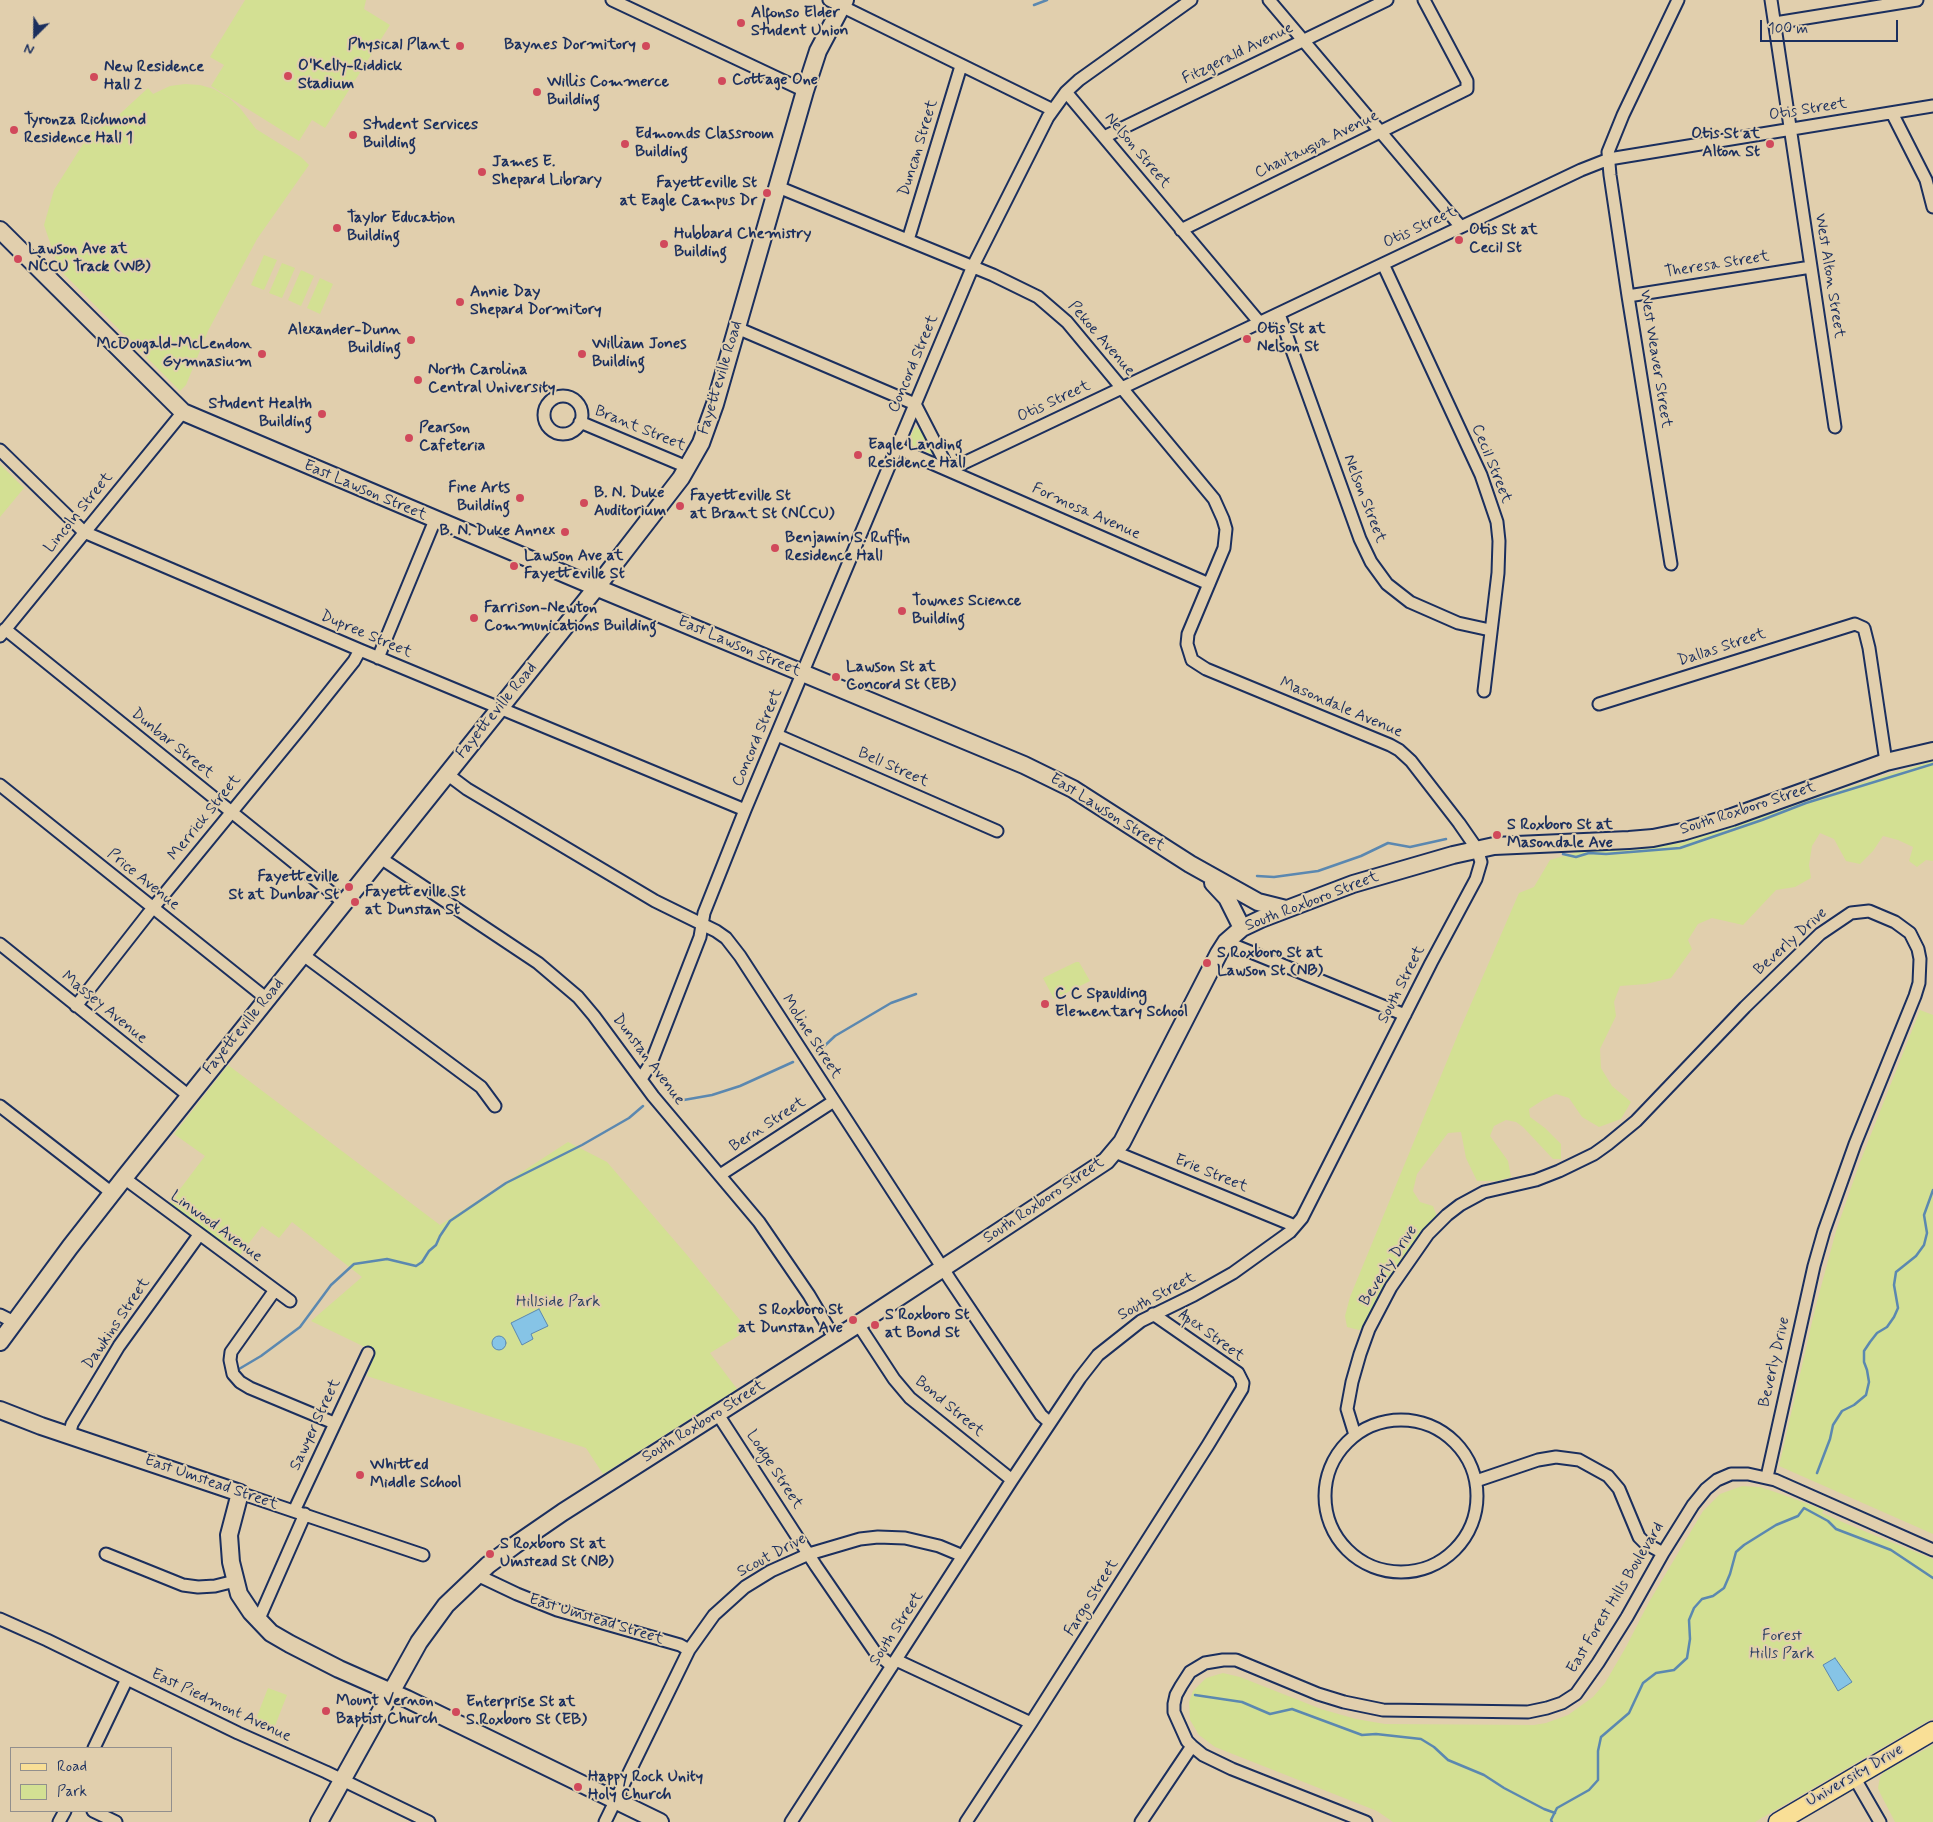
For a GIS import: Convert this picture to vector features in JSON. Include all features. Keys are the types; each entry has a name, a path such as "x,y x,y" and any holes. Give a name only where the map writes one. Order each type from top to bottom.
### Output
{"main road":[{"name":"University Drive","path":"1778,1822 1933,1731"}],"street":[{"path":"612,0 805,92"},
{"name":"Concord Street","path":"641,1079 651,1063 700,937 704,913 745,810 973,266 1053,110 1066,92 1078,80 1191,0"},
{"path":"1269,0 1461,227"},
{"name":"Fitzgerald Avenue","path":"1104,137 1387,0"},
{"name":"Chautauqua Avenue","path":"1181,230 1467,89 1467,81 1424,0"},
{"name":"West Weaver Street","path":"1671,564 1628,296 1609,159 1609,146 1678,0"},
{"name":"West Alton Street","path":"1771,0 1835,427"},
{"path":"1775,23 1917,0"},
{"path":"838,2 961,66 1053,110"},
{"name":"Fayetteville Road","path":"0,1342 7,1318 70,1247 673,490 701,443 709,420 805,92 818,51 838,2"},
{"name":"Duncan Street","path":"908,240 961,66"},
{"name":"Nelson Street","path":"1066,92 1260,323"},
{"name":"Otis Street","path":"949,470 1382,264 1609,159 1933,106"},
{"path":"1892,113 1926,180 1933,207"},
{"name":"Pekoe Avenue","path":"778,187 973,266 1038,297 1082,338 1214,499 1220,510 1226,529 1224,548 1194,621"},
{"name":"East Lawson Street","path":"0,230 183,412 596,588 1050,776 1190,864 1258,902 1286,909"},
{"name":"Cecil Street","path":"1382,264 1477,466 1492,503 1497,522 1499,541 1498,573 1484,691"},
{"name":"Theresa Street","path":"1628,296 1811,267"},
{"name":"Nelson Street","path":"1279,314 1360,539 1371,562 1387,584 1410,602 1458,623 1490,630"},
{"path":"737,328 915,404 949,470"},
{"name":"Lincoln Street","path":"3,632 183,412"},
{"name":"Brant Street","path":"580,422 687,466"},
{"name":"Formosa Avenue","path":"897,448 1209,584"},
{"name":"Dupree Street","path":"0,450 84,532 378,658 745,810"},
{"path":"378,658 436,520"},
{"name":"Masondale Avenue","path":"1194,621 1188,634 1187,644 1192,660 1399,750 1411,761 1477,849"},
{"name":"Dallas Street","path":"1599,704 1855,624 1864,628 1869,648 1886,762"},
{"name":"Dunbar Street","path":"3,632 343,902"},
{"name":"Merrick Street","path":"76,1006 153,908 354,661 360,650"},
{"name":"Bell Street","path":"777,735 997,831"},
{"name":"South Roxboro Street","path":"319,1822 419,1642 446,1605 477,1575 514,1544 858,1324 1095,1169 1115,1152 1122,1142 1219,953 1226,942 1247,926 1353,884 1477,849 1514,844 1654,838 1682,832 1732,817 1886,762 1933,751"},
{"name":"Moline Street","path":"447,774 466,789 655,901 726,938 943,1268 1041,1414 1050,1423"},
{"name":"Price Avenue","path":"0,785 267,999"},
{"name":"South Street","path":"791,1822 1012,1480 1098,1355 1132,1326 1221,1281 1283,1237 1295,1226 1310,1204 1476,879 1480,862 1477,849"},
{"name":"Dunstan Avenue","path":"380,857 538,963 555,976 594,1016 641,1079 775,1245 835,1338"},
{"name":"East Lawson Street","path":"1190,864 1225,895 1247,926"},
{"path":"1235,889 1247,926"},
{"name":"Beverly Drive","path":"1355,1435 1348,1409 1352,1382 1360,1354 1372,1322 1391,1287 1428,1234 1460,1205 1484,1192 1536,1180 1560,1171 1594,1154 1608,1144 1636,1121 1745,1007 1820,934 1852,913 1869,911 1895,922 1910,934 1918,949 1920,959 1919,983 1848,1163 1824,1231 1812,1275 1767,1477"},
{"path":"1226,942 1405,1015"},
{"name":"Massey Avenue","path":"0,944 189,1096"},
{"path":"302,954 481,1087 495,1106"},
{"name":"Bern Street","path":"720,1175 834,1101"},
{"path":"0,1106 112,1193"},
{"name":"Erie Street","path":"1115,1152 1295,1226"},
{"name":"Linwood Avenue","path":"124,1178 290,1301"},
{"name":"Dawkins Street","path":"69,1435 72,1424 119,1346 199,1235"},
{"path":"275,1290 231,1352 231,1369 235,1377 250,1388 334,1423"},
{"name":"Apex Street","path":"1153,1314 1238,1373 1243,1382 1242,1389"},
{"name":"Bond Street","path":"858,1324 894,1379 910,1398 1012,1480"},
{"name":"Sawyer Street","path":"258,1621 334,1423 368,1352"},
{"name":"Fargo Street","path":"966,1822 1031,1723 1242,1389"},
{"name":"East Umstead Street","path":"0,1410 423,1555"},
{"name":"Lodge Street","path":"717,1413 875,1652 894,1663 1031,1723"},
{"path":"1404,1420 1429,1425 1444,1433 1457,1444 1471,1466 1476,1481 1477,1504 1475,1515 1466,1536 1452,1554 1432,1566 1416,1571 1398,1573 1376,1568 1360,1561 1347,1550 1333,1532 1326,1511 1324,1489 1329,1469 1340,1450 1355,1435 1370,1426 1386,1421 1404,1420"},
{"path":"1476,1481 1538,1460 1556,1457 1580,1460 1608,1476 1619,1490 1639,1537 1652,1548 1663,1553"},
{"name":"East Forest Hills Boulevard","path":"1366,1822 1232,1769 1210,1759 1192,1746 1187,1741 1174,1712 1176,1695 1190,1672 1205,1663 1236,1660 1318,1694 1344,1702 1383,1710 1528,1712 1562,1703 1576,1694 1598,1663 1693,1504 1717,1480 1739,1473 1767,1477 1933,1550"},
{"path":"240,1493 232,1518 229,1544 235,1581 239,1594 258,1621 277,1637 660,1822"},
{"name":"Scout Drive","path":"605,1822 689,1650 714,1615 732,1597 757,1579 809,1554 847,1542 878,1537 905,1538 940,1546 963,1556"},
{"path":"106,1554 183,1585 198,1587 215,1586 235,1581"},
{"name":"East Umstead Street","path":"477,1575 502,1588 557,1610 680,1645 689,1650"},
{"name":"East Piedmont Avenue","path":"0,1619 429,1822"},
{"path":"94,1747 127,1680"},
{"path":"1141,1822 1192,1746"},
{"path":"1854,1777 1880,1822"},
{"path":"95,1812 116,1822"}],"green space":[{"name":"O'Kelly-Riddick Stadium","path":"245,0 366,0 364,9 390,25 325,128 312,120 299,141 211,86 224,65 210,57"},
{"path":"200,85 214,89 229,98 240,108 256,129 301,157 309,165 257,239 208,331 186,385 180,391 59,269 44,225 54,190 90,133 110,123 148,88 153,94 170,86"},
{"path":"264,255 277,260 264,290 251,285"},
{"path":"282,263 295,268 282,298 269,293"},
{"path":"301,270 314,276 301,306 288,300"},
{"path":"320,278 333,284 320,314 307,308"},
{"path":"915,427 921,430 935,451 935,455 910,445 909,440"},
{"path":"0,464 24,488 0,517"},
{"path":"1933,761 1933,861 1926,860 1917,867 1909,861 1913,847 1883,836 1873,851 1860,864 1846,861 1834,839 1820,833 1812,846 1809,865 1811,878 1795,887 1776,890 1743,925 1712,918 1698,924 1688,940 1692,949 1671,978 1646,984 1620,986 1614,1002 1616,1016 1600,1049 1601,1068 1612,1086 1631,1102 1621,1119 1599,1127 1582,1117 1569,1098 1556,1094 1543,1100 1529,1109 1530,1117 1545,1128 1561,1144 1561,1159 1553,1159 1523,1127 1516,1122 1506,1120 1494,1126 1490,1136 1508,1161 1511,1177 1497,1181 1477,1181 1466,1158 1461,1132 1448,1133 1417,1174 1413,1191 1420,1202 1433,1206 1437,1217 1410,1247 1364,1326 1359,1330 1347,1327 1345,1316 1350,1297 1461,1027 1519,893 1534,887 1550,860 1577,852 1631,849 1681,843"},
{"path":"1079,962 1090,981 1054,999 1043,978"},
{"path":"1920,1010 1933,1015 1933,1534 1779,1466 1815,1309 1836,1231 1860,1162"},
{"name":"Hillside Park","path":"228,1065 440,1225 568,1142 607,1162 748,1330 710,1353 737,1389 603,1474 586,1448 367,1376 375,1352 311,1321 362,1277 292,1222 279,1238 262,1226 239,1256 168,1205 205,1156 174,1134"},
{"name":"Forest Hills Park","path":"1742,1486 1760,1487 1824,1510 1822,1513 1933,1559 1933,1718 1755,1822 1393,1822 1377,1811 1215,1747 1199,1735 1190,1720 1189,1702 1193,1691 1206,1678 1223,1673 1240,1677 1321,1709 1356,1719 1385,1724 1534,1725 1568,1715 1593,1697 1605,1683 1649,1602 1703,1511 1720,1494"},
{"path":"268,1688 287,1695 273,1731 254,1724"},
{"path":"1933,1745 1933,1822 1895,1822 1878,1788 1880,1777 1884,1772"}],"water":[{"path":"539,1309 548,1326 531,1334 533,1339 522,1345 511,1323"},
{"path":"496,1336 502,1336 506,1343 502,1350 496,1350 492,1346 492,1340"},
{"path":"1835,1658 1852,1682 1838,1691 1823,1665"}],"waterway":[{"path":"1034,5 1047,0"},
{"path":"1563,854 1576,857 1589,853 1606,854 1680,848 1806,803 1933,764"},
{"path":"1257,876 1274,877 1318,871 1361,856 1388,843 1410,847 1446,839"},
{"path":"817,1053 835,1036 891,1003 916,994"},
{"path":"678,1101 712,1095 740,1086 793,1062"},
{"path":"239,1369 261,1356 300,1327 331,1285 354,1264 387,1259 416,1266 422,1262 429,1251 436,1245 450,1221 506,1183 582,1145 629,1118 643,1106"},
{"path":"1817,1473 1830,1439 1833,1425 1842,1411 1854,1405 1866,1395 1869,1382 1864,1362 1864,1351 1877,1333 1887,1327 1898,1308 1894,1285 1896,1272 1916,1256 1924,1245 1927,1233 1924,1215 1933,1190"},
{"path":"1552,1822 1551,1820 1557,1808 1589,1790 1598,1780 1598,1751 1601,1737 1629,1713 1643,1683 1656,1673 1674,1670 1687,1658 1690,1639 1689,1620 1694,1608 1702,1599 1713,1596 1724,1588 1736,1552 1744,1545 1776,1525 1798,1516 1804,1508 1828,1521 1836,1529 1891,1550 1933,1578"},
{"path":"1195,1695 1242,1702 1270,1714 1292,1709 1362,1735 1376,1734 1421,1739 1434,1747 1448,1760 1484,1775 1504,1788 1555,1813"}],"place":[{"name":"Alfonso Elder Student Union","path":"741,23"},
{"name":"Physical Plant","path":"460,46"},
{"name":"Baynes Dormitory","path":"646,46"},
{"name":"O'Kelly-Riddick Stadium","path":"288,76"},
{"name":"New Residence Hall 2","path":"94,77"},
{"name":"Cottage One","path":"722,81"},
{"name":"Willis Commerce Building","path":"537,92"},
{"name":"Tyronza Richmond Residence Hall 1","path":"14,130"},
{"name":"Student Services Building","path":"353,135"},
{"name":"Edmonds Classroom Building","path":"625,144"},
{"name":"Otis St at Alton St","path":"1770,144"},
{"name":"James E. Shepard Library","path":"482,172"},
{"name":"Fayetteville St at Eagle Campus Dr","path":"767,193"},
{"name":"Taylor Education Building","path":"337,228"},
{"name":"Otis St at Cecil St","path":"1459,240"},
{"name":"Hubbard Chemistry Building","path":"664,244"},
{"name":"Lawson Ave at NCCU Track (WB)","path":"18,259"},
{"name":"Annie Day Shepard Dormitory","path":"460,302"},
{"name":"Otis St at Nelson St","path":"1247,339"},
{"name":"Alexander-Dunn Building","path":"411,340"},
{"name":"McDougald-McLendon Gymnasium","path":"262,354"},
{"name":"William Jones Building","path":"582,354"},
{"name":"North Carolina Central University","path":"418,380"},
{"name":"Student Health Building","path":"322,414"},
{"name":"Pearson Cafeteria","path":"409,438"},
{"name":"Eagle Landing Residence Hall","path":"858,455"},
{"name":"Fine Arts Building","path":"520,498"},
{"name":"B. N. Duke Auditorium","path":"584,503"},
{"name":"Fayetteville St at Brant St (NCCU)","path":"680,506"},
{"name":"B. N. Duke Annex","path":"565,532"},
{"name":"Benjamin S. Ruffin Residence Hall","path":"775,548"},
{"name":"Lawson Ave at Fayetteville St","path":"514,566"},
{"name":"Townes Science Building","path":"902,611"},
{"name":"Farrison-Newton Communications Building","path":"474,618"},
{"name":"Lawson St at Concord St (EB)","path":"836,677"},
{"name":"S Roxboro St at Masondale Ave","path":"1497,835"},
{"name":"Fayetteville St at Dunbar St","path":"349,887"},
{"name":"Fayetteville St at Dunstan St","path":"355,902"},
{"name":"S Roxboro St at Lawson St (NB)","path":"1207,963"},
{"name":"C C Spaulding Elementary School","path":"1045,1004"},
{"name":"S Roxboro St at Dunstan Ave","path":"853,1320"},
{"name":"S Roxboro St at Bond St","path":"875,1325"},
{"name":"Whitted Middle School","path":"360,1475"},
{"name":"S Roxboro St at Umstead St (NB)","path":"490,1554"},
{"name":"Mount Vernon Baptist Church","path":"326,1711"},
{"name":"Enterprise St at S Roxboro St (EB)","path":"456,1712"},
{"name":"Happy Rock Unity Holy Church","path":"578,1787"}]}
